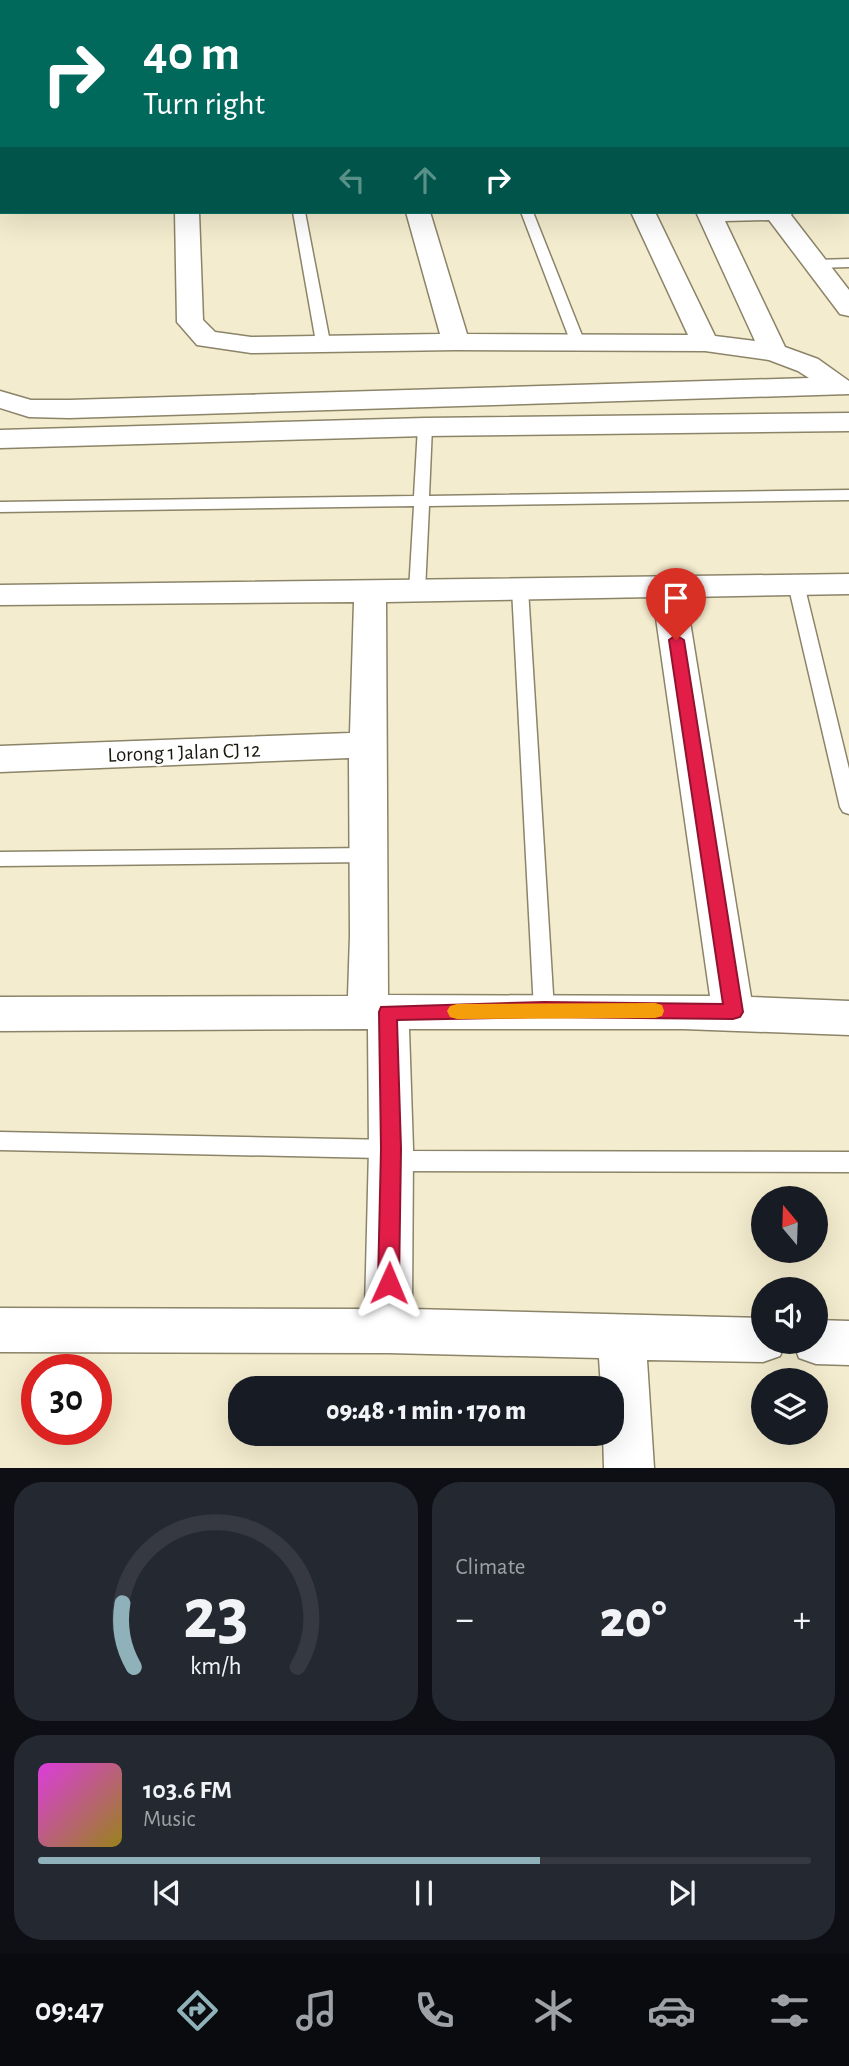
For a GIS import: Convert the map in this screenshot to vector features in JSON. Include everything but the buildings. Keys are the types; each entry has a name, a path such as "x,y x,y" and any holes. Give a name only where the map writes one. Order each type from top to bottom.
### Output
{"street":[{"path":"187,214 190,322 207,340 251,345 323,342 705,342 774,352 808,365 842,389"},
{"path":"419,214 456,342"},
{"path":"644,214 705,342"},
{"path":"709,214 774,352"},
{"path":"780,214 849,308"},
{"path":"0,398 29,408 69,410 842,389"},
{"path":"0,439 425,427 849,422"},
{"path":"0,595 849,584"},
{"path":"668,587 733,1012"},
{"path":"370,592 367,745 370,935 391,1155 388,1331"},
{"name":"Lorong 1 Jalan CJ 12","path":"0,760 367,745"},
{"path":"0,1014 544,1010 733,1012 849,1018"},
{"path":"0,1330 388,1331 751,1340"},
{"path":"622,1336 629,1468"},
{"path":"828,1342 849,1343"}],"lane":[{"path":"299,214 323,342"},
{"path":"528,214 578,343"},
{"path":"816,264 849,262"},
{"path":"417,591 425,427"},
{"path":"0,507 849,495"},
{"path":"796,584 849,807"},
{"path":"520,589 544,1010"},
{"path":"0,859 369,855"},
{"path":"0,1140 391,1155 849,1162"}],"slow traffic":[{"path":"457,1011 655,1011"}],"route":[{"path":"389,1283 391,1149 388,1012 733,1012 676,640"}]}
